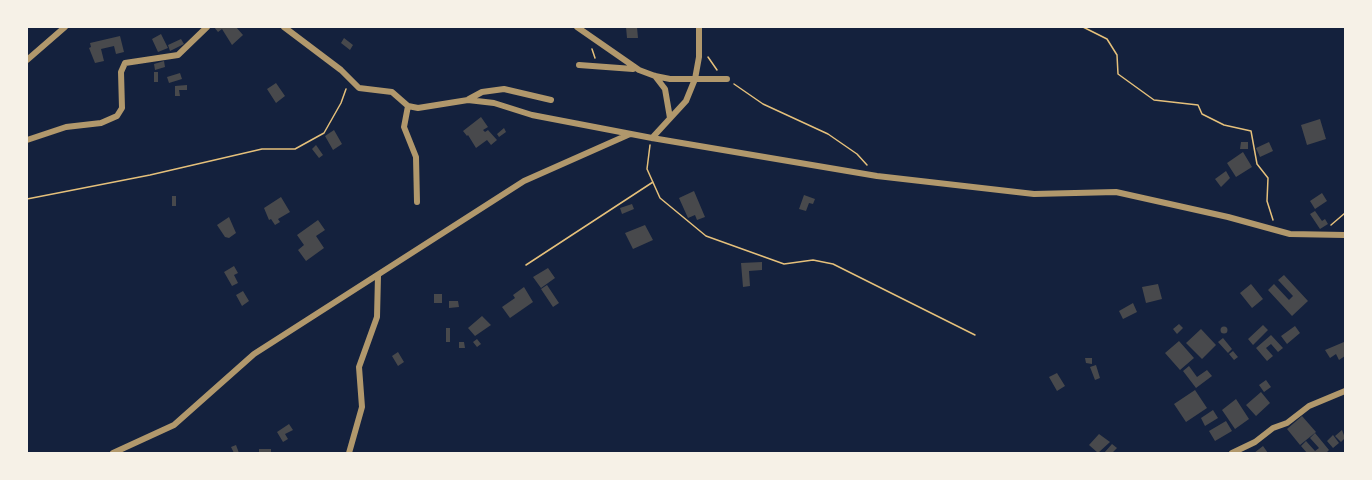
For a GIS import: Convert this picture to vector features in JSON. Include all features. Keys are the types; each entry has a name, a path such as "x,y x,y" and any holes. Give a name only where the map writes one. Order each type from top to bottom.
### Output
{"street":[{"path":"27,60 64,27"},
{"path":"27,140 66,127 101,123 117,116 122,108 121,72 125,63 178,54 207,27"},
{"path":"284,27 346,75 359,88 392,92 408,106 418,108 468,100 494,103 532,115 630,134 877,176 1034,194 1116,192 1290,234 1345,235"},
{"path":"577,27 639,70"},
{"path":"652,138 686,101 695,79 699,57 699,27"},
{"path":"579,65 622,66 655,76 727,79"},
{"path":"655,76 665,89 670,118"},
{"path":"468,100 482,92 504,89 552,100"},
{"path":"408,106 404,127 416,157 417,202"},
{"path":"113,453 174,425 254,354 524,180 630,134"},
{"path":"349,453 362,407 359,367 377,317 378,276"},
{"path":"1232,453 1254,442 1273,428 1287,423 1309,406 1345,391"}],"path":[{"path":"1083,27 1107,39 1117,55 1118,74 1154,100 1198,105 1202,114 1224,124 1251,131 1257,164 1268,178 1267,201 1276,230"},
{"path":"704,49 713,66 727,79 763,104 828,134 857,154 877,176"},
{"path":"27,199 150,175 261,148 296,149 324,133 341,103 346,86 346,75"},
{"path":"652,138 647,169 660,198 706,236 784,264 813,260 833,264 975,335"},
{"path":"526,265 653,182"},
{"path":"1320,233 1345,213"}],"building":[{"path":"214,27 236,27 243,35 232,45 222,29 218,32"},
{"path":"626,27 637,27 638,38 627,38"},
{"path":"161,34 168,48 158,52 152,39"},
{"path":"120,36 124,52 116,54 114,46 101,49 104,61 95,63 89,48 90,43"},
{"path":"344,38 353,45 350,50 341,43"},
{"path":"181,39 184,44 170,51 168,45"},
{"path":"164,61 165,67 155,70 154,64"},
{"path":"154,72 158,72 158,82 154,82"},
{"path":"180,73 182,79 169,83 167,77"},
{"path":"276,83 285,96 276,103 267,89"},
{"path":"187,85 187,90 179,90 180,96 175,96 175,86"},
{"path":"481,117 488,127 483,130 485,132 488,130 497,140 491,145 487,140 476,148 463,131"},
{"path":"1320,119 1326,139 1307,145 1301,125"},
{"path":"504,128 506,132 499,137 497,134"},
{"path":"334,130 342,144 333,150 325,136"},
{"path":"1241,142 1248,142 1248,149 1240,149"},
{"path":"1269,142 1273,151 1260,157 1256,148"},
{"path":"316,145 323,155 319,158 312,149"},
{"path":"1243,152 1252,167 1236,177 1227,163"},
{"path":"1226,171 1230,178 1221,187 1215,179"},
{"path":"694,191 705,217 697,220 695,215 688,218 679,198"},
{"path":"1322,193 1327,201 1315,209 1310,201"},
{"path":"804,195 815,199 813,204 809,203 806,211 799,209"},
{"path":"172,196 176,196 176,206 172,206"},
{"path":"281,197 290,212 278,219 280,222 275,225 271,219 269,220 264,208"},
{"path":"632,204 634,209 622,214 620,208"},
{"path":"1315,211 1322,221 1325,219 1328,224 1320,229 1310,214"},
{"path":"229,217 236,233 229,238 225,237 217,225"},
{"path":"318,220 325,230 316,236 324,248 306,261 298,250 304,245 297,235"},
{"path":"645,225 653,240 633,249 625,233"},
{"path":"762,262 762,270 749,271 750,286 743,287 741,263"},
{"path":"234,266 238,273 234,275 238,283 232,286 224,272"},
{"path":"548,268 555,278 541,288 533,277"},
{"path":"1284,275 1308,301 1292,316 1268,290 1274,284 1289,300 1293,296 1278,280"},
{"path":"1158,284 1162,299 1146,303 1142,287"},
{"path":"1251,284 1263,299 1252,308 1240,293"},
{"path":"547,285 559,303 553,307 541,289"},
{"path":"524,287 533,302 510,318 502,307 515,298 513,295"},
{"path":"243,291 249,301 242,306 236,295"},
{"path":"434,294 442,294 442,303 434,303"},
{"path":"449,301 458,301 459,307 449,308"},
{"path":"1133,303 1137,312 1123,319 1119,311"},
{"path":"482,316 491,325 475,336 468,328"},
{"path":"1179,324 1183,328 1177,334 1173,329"},
{"path":"1263,325 1268,330 1253,345 1248,339"},
{"path":"1295,326 1300,333 1287,344 1281,336"},
{"path":"1224,327 1227,330 1224,333 1221,330"},
{"path":"446,328 450,328 450,342 446,342"},
{"path":"1201,329 1216,345 1202,359 1186,343"},
{"path":"1271,335 1283,348 1278,352 1271,344 1266,348 1273,356 1267,361 1256,348"},
{"path":"1223,338 1232,349 1228,353 1218,342"},
{"path":"477,339 481,344 477,347 473,342"},
{"path":"1179,341 1194,358 1180,370 1165,353"},
{"path":"459,342 464,342 465,348 459,348"},
{"path":"1344,342 1345,356 1339,360 1336,354 1330,358 1325,350"},
{"path":"1233,351 1238,357 1234,360 1229,354"},
{"path":"398,352 404,362 398,366 392,356"},
{"path":"1085,358 1092,358 1092,364 1086,363"},
{"path":"1096,365 1100,378 1095,380 1090,367"},
{"path":"1189,366 1197,377 1207,370 1212,376 1196,388 1183,371"},
{"path":"1057,373 1065,386 1057,391 1049,377"},
{"path":"1266,380 1271,387 1264,392 1259,385"},
{"path":"1195,390 1207,408 1186,422 1174,404"},
{"path":"1261,392 1270,403 1256,416 1246,405"},
{"path":"1236,399 1249,419 1235,429 1222,410"},
{"path":"1213,410 1218,418 1205,426 1201,418"},
{"path":"1302,416 1316,432 1300,445 1287,429"},
{"path":"1226,421 1232,431 1215,441 1209,431"},
{"path":"289,424 293,430 285,434 288,439 283,442 277,432"},
{"path":"1342,430 1345,438 1341,442 1335,436"},
{"path":"1315,433 1329,450 1326,453 1307,453 1301,446 1306,441 1315,451 1319,448 1310,438"},
{"path":"1099,434 1110,442 1098,453 1089,445"},
{"path":"1333,435 1339,443 1333,448 1327,441"},
{"path":"1112,444 1117,448 1112,453 1104,453"},
{"path":"236,445 239,453 234,453 231,447"},
{"path":"1263,446 1268,453 1254,453"},
{"path":"259,449 271,449 271,453 259,453"}]}
